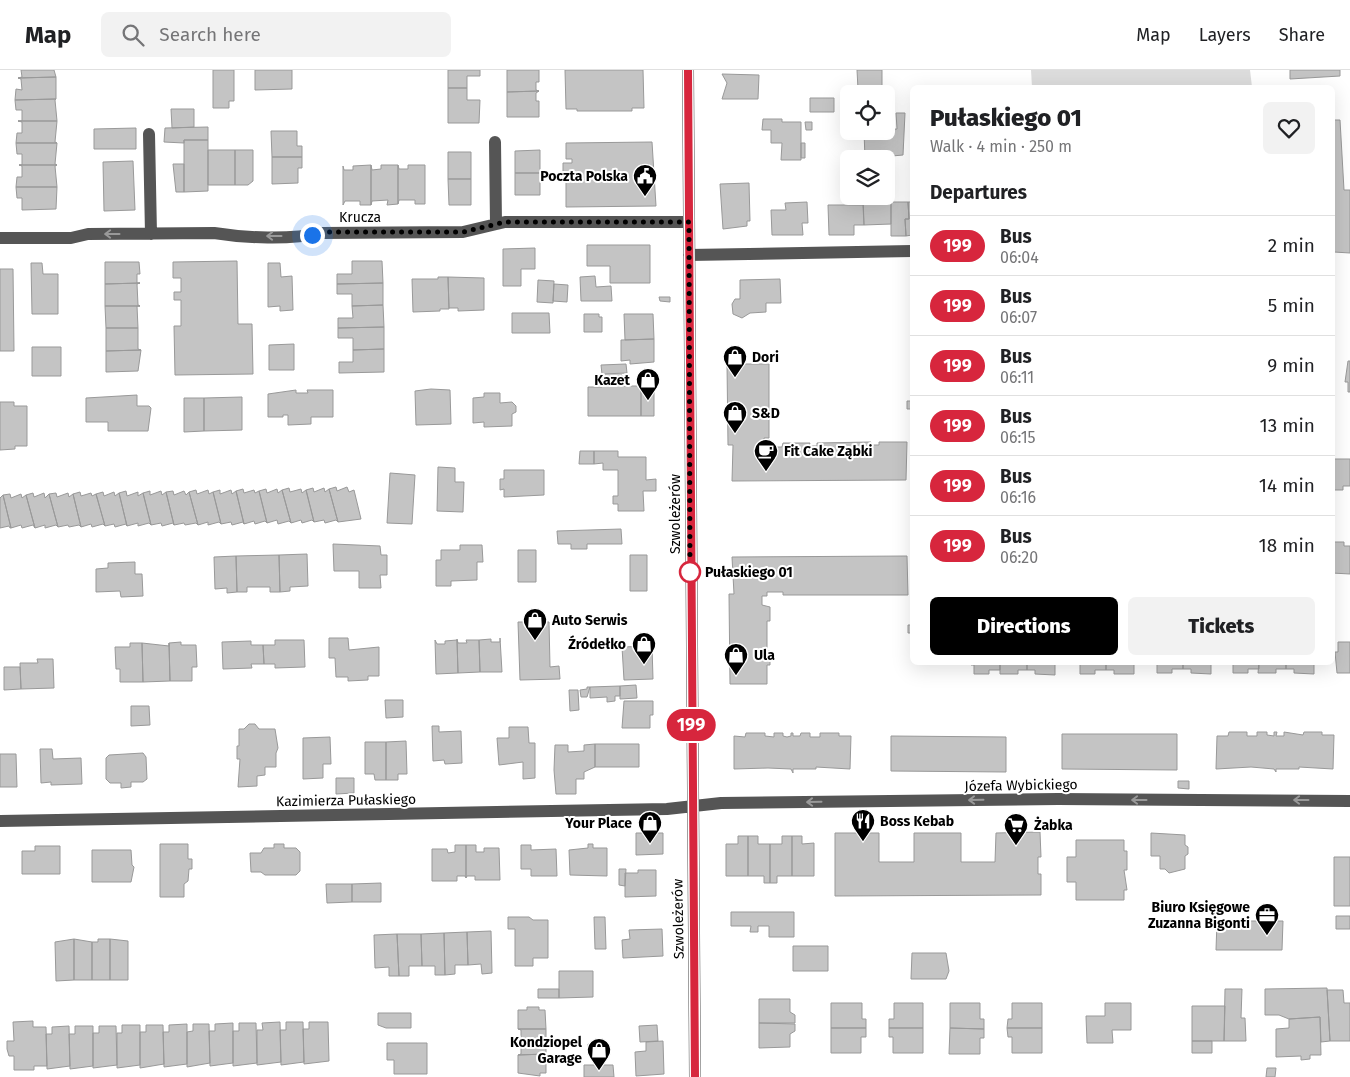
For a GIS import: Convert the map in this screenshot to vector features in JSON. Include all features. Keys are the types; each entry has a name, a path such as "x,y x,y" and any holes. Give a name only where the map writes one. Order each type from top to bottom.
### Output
{"street":[{"name":"Szwoleżerów","path":"688,70 695,1077"},
{"path":"149,134 151,234"},
{"path":"495,142 496,224"},
{"name":"Krucza","path":"0,238 151,234 305,236 322,232 463,232 505,222 689,222"},
{"path":"689,255 910,251"},
{"name":"Józefa Wybickiego","path":"692,806 721,803 1052,799 1350,801"},
{"name":"Kazimierza Pułaskiego","path":"0,821 666,810 692,806"}],"shaded area":[{"path":"1031,70 1250,70 1252,85 1032,85"}],"building":[{"path":"21,70 54,70 56,77 18,78 22,77"},
{"path":"213,70 234,70 234,101 229,101 229,108 213,108"},
{"path":"255,70 292,70 292,89 255,90"},
{"path":"448,70 480,70 480,76 467,76 467,88 448,88"},
{"path":"507,70 539,70 539,82 536,82 536,90 539,91 507,92"},
{"path":"565,70 643,70 644,108 632,108 632,111 577,111 577,109 566,109"},
{"path":"857,70 882,70 882,85 858,85"},
{"path":"1290,70 1340,70 1340,76 1290,79"},
{"path":"722,74 759,75 758,99 722,99 727,83"},
{"path":"56,77 56,99 15,100 16,89 22,90 21,79 18,78"},
{"path":"448,88 467,88 467,100 480,100 479,123 448,123"},
{"path":"539,91 536,93 536,101 539,101 539,117 507,117 507,92"},
{"path":"810,98 834,98 834,112 810,112"},
{"path":"56,99 57,121 22,121 22,110 16,110 15,100"},
{"path":"171,109 194,109 194,127 172,128"},
{"path":"896,113 905,113 903,155 895,156 895,150 865,150 864,140 895,140 895,129 897,129"},
{"path":"763,119 801,122 801,160 781,160 782,143 771,143 771,130 762,130"},
{"path":"1335,120 1340,120 1344,190 1350,190 1350,253 1335,252"},
{"path":"18,121 57,121 55,142 57,143 16,143 17,133 22,133 22,122"},
{"path":"805,122 812,122 812,130 806,130"},
{"path":"208,127 208,140 184,140 184,143 164,142 165,128"},
{"path":"136,128 136,149 94,149 94,129"},
{"path":"271,131 297,131 297,146 302,146 302,157 272,157"},
{"path":"184,140 208,140 208,191 184,192"},
{"path":"652,142 656,206 566,207 566,179 563,179 563,163 572,163 572,159 566,159 566,143"},
{"path":"16,143 57,143 55,164 57,165 22,165 22,154 17,154"},
{"path":"801,143 805,143 805,158 801,158"},
{"path":"208,150 235,150 235,185 208,185"},
{"path":"235,150 253,150 253,181 248,185 235,185"},
{"path":"540,150 540,173 515,173 515,151"},
{"path":"448,152 471,152 471,179 448,179"},
{"path":"272,157 302,157 302,168 298,168 298,183 272,184"},
{"path":"133,161 135,210 104,211 103,162"},
{"path":"173,164 184,164 184,192 176,192"},
{"path":"19,165 57,165 55,166 57,187 16,187 17,177 22,177 22,166"},
{"path":"371,165 372,170 381,169 381,165 398,165 398,204 387,205 388,200 372,201 371,205"},
{"path":"371,165 371,205 360,205 360,201 345,201 343,205 343,166 344,170 353,170 353,166"},
{"path":"398,165 399,169 408,169 408,165 425,165 425,204 415,204 415,200 399,200 398,204"},
{"path":"515,173 540,173 540,195 515,195"},
{"path":"448,179 471,179 471,205 449,205"},
{"path":"749,183 750,221 747,221 747,226 723,229 720,184"},
{"path":"16,187 57,187 56,209 22,210 22,198 17,198"},
{"path":"807,202 808,223 802,223 803,235 772,235 771,210 786,210 785,203"},
{"path":"895,202 908,202 909,219 905,219 906,236 891,236 891,205 895,205"},
{"path":"908,202 910,202 910,235 906,236 905,219 909,219"},
{"path":"828,205 863,205 864,225 854,225 854,235 829,235"},
{"path":"863,205 891,205 891,224 864,225"},
{"path":"587,245 650,245 650,283 610,283 610,266 587,266"},
{"path":"535,248 535,269 521,269 521,286 503,286 503,249"},
{"path":"237,261 238,324 252,324 253,374 175,375 174,326 181,326 181,300 174,300 174,292 181,292 181,278 173,278 173,262"},
{"path":"352,261 382,261 383,283 337,284 337,274 352,274"},
{"path":"105,262 139,262 140,274 137,274 137,283 140,283 105,284"},
{"path":"31,263 42,263 43,274 58,274 58,314 32,314"},
{"path":"268,263 280,263 281,277 292,276 293,310 280,311 280,306 268,307"},
{"path":"0,269 13,269 14,351 0,351"},
{"path":"595,276 596,287 611,286 612,301 581,301 580,277"},
{"path":"438,277 448,277 449,309 413,312 412,279 438,279"},
{"path":"448,277 484,278 484,310 458,311 458,308 449,308"},
{"path":"780,279 781,303 766,303 766,312 750,313 742,318 733,314 732,304 735,299 740,299 740,280"},
{"path":"538,280 554,281 553,303 537,302"},
{"path":"140,283 137,284 138,305 140,306 105,306 105,284"},
{"path":"383,283 383,305 352,306 352,294 337,294 337,284"},
{"path":"554,284 568,285 567,302 553,301"},
{"path":"659,297 670,297 670,302 660,301"},
{"path":"383,305 384,327 338,328 338,318 353,318 352,306"},
{"path":"105,306 137,306 138,328 106,328"},
{"path":"512,313 549,313 550,333 512,333"},
{"path":"584,314 599,314 599,317 602,317 602,332 584,332"},
{"path":"624,314 653,314 654,339 625,340"},
{"path":"384,327 384,349 353,350 353,338 338,338 338,328"},
{"path":"106,328 138,328 138,349 141,350 106,351"},
{"path":"654,339 654,362 630,364 630,360 621,361 621,340"},
{"path":"294,344 294,370 269,370 269,345"},
{"path":"32,347 61,347 61,376 32,376"},
{"path":"384,349 384,372 339,373 339,362 353,362 353,350"},
{"path":"141,350 138,371 106,372 106,351"},
{"path":"1348,361 1350,361 1350,392 1348,392 1348,382 1345,382"},
{"path":"626,364 627,373 602,374 601,365"},
{"path":"727,364 769,364 769,438 764,438 765,447 782,447 783,443 810,443 809,446 817,446 817,443 871,442 871,445 879,445 879,442 907,442 906,480 732,481 733,445 728,445"},
{"path":"602,375 622,375 622,386 641,386 641,416 588,416 588,387 602,387"},
{"path":"641,386 654,386 654,416 641,416"},
{"path":"431,389 450,390 451,424 416,425 415,391"},
{"path":"296,390 296,393 308,393 307,390 333,390 333,417 311,417 311,424 288,425 288,415 268,417 268,394"},
{"path":"484,393 500,393 500,403 512,402 516,406 516,412 512,414 512,426 484,427 484,422 473,423 473,398 484,397"},
{"path":"137,395 137,406 149,406 151,408 148,431 108,431 108,422 86,422 86,398"},
{"path":"242,397 242,430 204,431 204,398"},
{"path":"184,398 204,398 204,431 184,432"},
{"path":"907,401 910,401 910,409 907,409"},
{"path":"0,402 14,402 14,406 27,406 27,446 15,446 15,449 0,450"},
{"path":"580,451 594,451 594,464 579,464"},
{"path":"594,451 618,451 618,457 646,457 646,480 656,479 656,491 643,491 644,511 618,511 618,504 613,504 613,496 618,496 618,470 603,470 603,463 594,464"},
{"path":"1335,459 1350,459 1350,486 1343,486 1343,490 1335,490"},
{"path":"438,467 455,468 455,482 464,482 463,512 437,511"},
{"path":"504,470 544,470 544,495 504,497 504,489 500,490 500,479 504,479"},
{"path":"390,473 415,475 412,524 387,523"},
{"path":"336,487 337,491 347,487 349,492 354,490 361,519 338,522 329,489"},
{"path":"289,488 290,492 301,489 302,493 306,490 314,522 312,520 302,523 301,520 291,523 282,490"},
{"path":"313,488 314,492 324,488 325,492 329,489 338,522 336,520 325,523 324,520 314,522 306,490"},
{"path":"243,489 244,493 254,490 255,493 259,491 267,523 265,521 255,524 254,521 244,524 236,491"},
{"path":"266,489 267,493 277,489 278,493 282,490 291,523 289,521 278,524 277,520 267,523 259,491"},
{"path":"196,490 197,494 208,490 209,494 213,492 221,524 219,522 208,525 208,522 198,525 189,492"},
{"path":"220,490 220,494 231,490 232,494 236,491 244,524 243,522 232,525 231,522 221,524 213,492"},
{"path":"126,491 127,496 138,492 138,496 143,493 151,525 149,523 138,526 138,523 127,526 119,493"},
{"path":"150,491 150,495 161,491 162,495 166,492 174,525 173,523 162,526 161,523 151,525 143,493"},
{"path":"173,491 174,495 184,491 186,495 189,492 198,525 196,523 185,525 184,523 174,525 166,492"},
{"path":"80,492 81,496 91,493 92,496 96,494 105,526 103,524 92,527 91,524 81,527 73,494"},
{"path":"103,492 104,496 114,492 115,496 119,493 127,526 126,524 115,527 114,524 105,526 96,494"},
{"path":"33,493 34,497 44,493 45,498 49,494 58,527 56,525 45,528 45,525 35,528 26,495"},
{"path":"56,493 57,497 68,493 69,497 73,494 81,527 79,525 69,527 68,525 58,527 49,494"},
{"path":"10,494 11,498 21,494 22,498 26,495 35,528 33,525 22,528 21,525 11,528 3,495"},
{"path":"3,495 11,528 9,526 0,528 0,498"},
{"path":"621,529 622,544 587,544 587,549 571,549 571,544 558,544 557,531"},
{"path":"1335,542 1344,542 1344,546 1350,546 1350,574 1335,573"},
{"path":"333,544 380,546 381,555 387,555 387,575 380,575 381,588 359,588 359,571 334,571"},
{"path":"460,545 482,545 483,562 477,562 477,580 451,581 451,586 436,586 436,560 441,560 441,550 460,550"},
{"path":"518,550 536,550 536,582 518,582"},
{"path":"307,554 308,586 290,587 290,591 280,592 279,555"},
{"path":"279,555 280,592 270,592 270,587 247,587 247,592 237,592 236,556"},
{"path":"630,555 647,555 647,591 630,591"},
{"path":"236,556 237,592 227,593 227,588 215,589 214,557"},
{"path":"907,556 908,595 783,595 783,592 767,592 767,596 762,596 762,605 770,607 770,621 767,621 767,651 770,651 770,665 767,665 767,684 730,684 729,594 734,594 732,557"},
{"path":"135,562 135,574 142,574 143,596 121,597 120,591 96,592 96,569 108,568 108,563"},
{"path":"518,622 549,622 550,667 559,666 560,679 520,680"},
{"path":"908,625 910,625 910,633 908,633"},
{"path":"329,638 348,638 349,650 379,647 379,676 368,676 368,680 348,681 348,677 336,677 335,658 329,658"},
{"path":"500,638 502,672 480,672 479,640 491,639 491,642 500,642"},
{"path":"457,639 458,643 467,643 466,640 479,640 480,672 458,673"},
{"path":"275,640 304,640 305,667 275,668 275,664 264,664 263,645 275,645"},
{"path":"435,640 437,644 445,644 445,641 457,640 458,673 436,674"},
{"path":"251,641 251,645 263,645 264,664 251,664 252,668 223,669 222,642"},
{"path":"181,642 181,645 196,645 197,667 192,667 192,681 170,681 169,643"},
{"path":"1338,642 1350,642 1350,673 1337,673 1335,652 1338,652"},
{"path":"130,643 142,643 143,682 120,682 120,669 116,669 115,647 130,647"},
{"path":"142,643 169,646 169,643 170,681 143,682"},
{"path":"652,646 653,679 624,680 622,647"},
{"path":"37,659 53,659 54,688 21,689 20,663 38,663"},
{"path":"974,665 1000,665 1000,670 989,670 989,674 974,674"},
{"path":"1000,665 1027,665 1027,670 1018,670 1018,674 1000,674"},
{"path":"1027,665 1055,665 1055,675 1035,674 1035,670 1027,670"},
{"path":"1080,665 1106,665 1106,670 1095,670 1095,674 1080,674"},
{"path":"1106,665 1134,665 1134,674 1114,674 1114,670 1106,670"},
{"path":"1157,665 1183,665 1183,669 1172,669 1172,673 1157,673"},
{"path":"1183,665 1211,665 1211,674 1191,673 1191,669 1183,669"},
{"path":"1233,665 1259,665 1259,669 1248,669 1248,673 1233,673"},
{"path":"1259,665 1286,665 1286,669 1276,669 1276,673 1258,673"},
{"path":"1286,665 1314,665 1314,674 1294,673 1294,669 1286,669"},
{"path":"4,667 20,667 21,689 4,690"},
{"path":"636,685 637,698 620,699 620,686"},
{"path":"620,686 620,696 615,696 615,701 607,702 607,697 590,698 590,687"},
{"path":"587,687 590,687 587,697 581,697 580,690 587,689"},
{"path":"569,690 578,690 579,710 570,711"},
{"path":"385,700 403,700 403,717 386,718"},
{"path":"624,701 653,701 653,715 650,715 650,728 622,728"},
{"path":"131,706 149,706 150,725 131,726"},
{"path":"249,724 255,724 259,729 275,729 278,748 276,767 265,767 265,775 257,776 257,786 238,787 240,759 237,759 237,746 239,746 239,729 244,729"},
{"path":"432,726 439,726 439,732 461,731 462,763 445,764 444,760 433,761"},
{"path":"509,727 528,727 529,743 535,743 535,778 523,779 523,762 499,765 497,738 509,738"},
{"path":"1229,732 1247,732 1247,736 1257,736 1257,732 1267,732 1267,735 1274,736 1274,732 1277,732 1276,736 1284,736 1284,732 1303,735 1304,732 1322,732 1322,735 1334,735 1333,769 1299,767 1299,769 1276,769 1276,772 1274,769 1251,767 1216,769 1217,736 1228,736"},
{"path":"746,733 765,733 765,736 774,737 774,733 783,733 783,736 787,737 791,736 791,733 793,733 793,736 800,736 801,733 810,733 810,737 820,737 820,733 839,733 839,736 851,736 850,769 816,767 816,769 793,769 793,773 791,769 734,769 734,736 745,737"},
{"path":"1062,734 1177,734 1177,770 1062,769"},
{"path":"891,736 1006,737 1006,772 891,771"},
{"path":"330,737 331,764 323,764 323,778 303,779 303,738"},
{"path":"406,741 407,774 398,774 398,780 386,780 386,742"},
{"path":"365,742 386,742 386,780 375,780 374,774 365,774"},
{"path":"595,744 595,767 584,772 584,779 576,779 576,794 556,794 554,770 555,745 568,745 568,752 584,751 584,745"},
{"path":"595,744 639,744 639,767 595,767"},
{"path":"40,749 52,749 53,759 81,758 82,784 51,785 51,782 41,783"},
{"path":"143,753 146,757 147,779 143,782 131,782 131,787 121,788 121,783 110,783 106,779 106,758 109,755"},
{"path":"0,754 16,754 17,787 0,787"},
{"path":"336,778 354,778 354,793 336,794"},
{"path":"1178,781 1189,781 1189,789 1178,788"},
{"path":"1040,832 1041,857 1038,857 1038,874 1041,874 1041,895 835,896 835,833 879,833 879,862 914,862 914,833 961,833 961,862 995,862 996,833"},
{"path":"636,833 663,833 663,854 636,855"},
{"path":"1151,833 1185,835 1185,845 1188,847 1188,854 1185,856 1185,869 1169,873 1165,869 1160,869 1160,856 1151,856"},
{"path":"738,836 748,836 748,876 726,876 726,844 738,844"},
{"path":"748,836 758,836 758,844 770,844 770,883 764,883 764,876 748,876"},
{"path":"782,836 792,836 792,876 777,876 777,883 770,883 770,844 782,844"},
{"path":"792,836 802,836 802,844 814,843 814,876 792,876"},
{"path":"1076,840 1124,840 1124,851 1127,851 1127,870 1124,870 1127,890 1124,890 1124,900 1076,900 1076,882 1067,882 1067,857 1076,857"},
{"path":"160,844 188,844 188,859 192,859 192,869 189,869 188,881 184,884 184,897 160,897"},
{"path":"274,844 284,844 284,848 296,848 300,852 300,871 296,875 265,875 261,872 251,872 250,853 261,853 264,848 274,848"},
{"path":"588,844 593,844 593,848 607,848 607,876 570,875 569,850 588,848"},
{"path":"455,845 466,845 466,878 465,876 457,876 457,881 432,881 432,849 447,849 448,853 455,852"},
{"path":"466,845 476,845 476,852 484,852 484,848 499,848 500,880 475,880 475,876 467,876 466,878"},
{"path":"521,845 531,845 531,850 556,849 557,876 531,876 531,869 521,869"},
{"path":"35,846 60,846 60,874 22,874 22,851 35,851"},
{"path":"92,850 131,850 132,865 134,867 131,882 92,882"},
{"path":"1334,857 1350,857 1350,906 1334,906"},
{"path":"619,869 626,869 625,886 619,885"},
{"path":"638,870 656,870 656,896 625,897 625,873 638,873"},
{"path":"381,883 381,902 352,902 352,884"},
{"path":"326,884 352,884 352,902 327,903"},
{"path":"731,912 794,912 794,937 769,937 769,926 758,926 758,932 750,932 751,926 731,926"},
{"path":"1336,916 1350,916 1350,929 1336,929"},
{"path":"508,917 529,917 533,920 548,920 548,958 533,958 533,966 515,966 515,929 508,929"},
{"path":"594,917 605,917 606,949 595,949"},
{"path":"1217,921 1283,921 1282,950 1216,950"},
{"path":"662,929 663,956 623,958 622,940 630,939 629,930"},
{"path":"491,931 492,973 482,974 481,964 468,965 467,932"},
{"path":"467,932 468,965 455,965 455,974 445,975 444,933"},
{"path":"444,933 445,975 435,975 435,966 422,966 421,934"},
{"path":"397,934 399,976 389,976 389,967 375,968 374,935"},
{"path":"397,934 421,934 422,966 409,966 409,976 399,976"},
{"path":"74,939 92,942 92,980 74,980"},
{"path":"74,939 74,980 56,981 55,942"},
{"path":"98,939 110,939 110,980 92,980 92,942 98,942"},
{"path":"110,939 128,941 128,980 110,980"},
{"path":"793,946 828,946 828,971 793,971"},
{"path":"912,953 946,953 949,971 946,979 911,979"},
{"path":"559,971 593,971 593,997 559,998"},
{"path":"1327,988 1330,1041 1321,1042 1320,1017 1289,1019 1279,1015 1265,1015 1265,989"},
{"path":"538,989 559,989 559,998 538,998"},
{"path":"1225,989 1242,989 1241,1018 1245,1018 1246,1041 1224,1041"},
{"path":"1327,990 1343,990 1344,1003 1350,1003 1350,1041 1330,1041"},
{"path":"759,999 790,999 790,1012 795,1015 795,1023 759,1023"},
{"path":"831,1003 862,1003 862,1019 866,1019 866,1028 831,1028"},
{"path":"894,1003 923,1003 923,1028 889,1028 889,1019 894,1019"},
{"path":"950,1003 980,1003 980,1019 984,1019 984,1029 950,1028"},
{"path":"1012,1003 1042,1003 1042,1028 1007,1028 1008,1019 1012,1019"},
{"path":"1105,1003 1131,1003 1131,1030 1112,1030 1113,1043 1087,1043 1086,1016 1105,1016"},
{"path":"1192,1006 1225,1006 1224,1041 1192,1041"},
{"path":"527,1007 539,1007 539,1010 545,1010 546,1029 518,1029 518,1010 527,1010"},
{"path":"378,1013 411,1013 411,1028 386,1028 378,1025"},
{"path":"1320,1017 1321,1055 1310,1055 1310,1059 1301,1060 1301,1056 1276,1057 1276,1029 1289,1028 1289,1019"},
{"path":"33,1021 33,1027 46,1027 47,1066 34,1066 34,1070 14,1070 14,1056 9,1056 7,1049 7,1041 14,1041 13,1022"},
{"path":"280,1022 281,1062 257,1065 257,1030 263,1030 262,1023"},
{"path":"286,1022 303,1022 304,1062 281,1065 280,1030 286,1030"},
{"path":"309,1022 328,1022 329,1061 304,1064 303,1029 309,1029"},
{"path":"233,1023 233,1063 210,1066 209,1031 215,1031 215,1024"},
{"path":"239,1023 256,1023 257,1063 233,1066 233,1031 239,1031"},
{"path":"759,1023 795,1024 795,1031 790,1034 790,1047 759,1048"},
{"path":"187,1024 187,1064 164,1067 163,1032 169,1032 169,1025"},
{"path":"193,1024 209,1024 210,1063 187,1067 187,1032 193,1031"},
{"path":"122,1025 140,1025 140,1065 117,1068 117,1033 122,1033"},
{"path":"146,1025 163,1025 164,1064 140,1068 140,1032 146,1032"},
{"path":"657,1025 658,1041 640,1042 639,1026"},
{"path":"69,1026 70,1066 47,1069 46,1034 52,1034 52,1027"},
{"path":"75,1026 93,1026 93,1066 70,1069 69,1034 75,1034"},
{"path":"99,1026 116,1026 117,1065 93,1068 93,1033 99,1033"},
{"path":"831,1028 866,1028 866,1037 861,1037 861,1053 831,1053"},
{"path":"889,1028 923,1028 923,1053 893,1053 893,1037 889,1037"},
{"path":"950,1028 984,1029 984,1038 980,1038 980,1054 949,1054"},
{"path":"1007,1028 1042,1028 1042,1053 1012,1053 1012,1037 1008,1037"},
{"path":"518,1029 546,1029 546,1054 518,1055 521,1054 521,1030"},
{"path":"663,1041 664,1074 636,1076 635,1052 646,1051 646,1042"},
{"path":"1192,1041 1212,1041 1212,1053 1192,1053"},
{"path":"387,1043 427,1043 427,1074 394,1074 394,1060 387,1060"},
{"path":"588,1044 595,1044 595,1055 588,1055"},
{"path":"546,1054 546,1073 540,1073 540,1076 518,1073 518,1055"},
{"path":"584,1065 613,1065 614,1077 584,1077"},
{"path":"1267,1068 1276,1068 1275,1077 1266,1077"}],"bus line":[{"name":"199","path":"688,70 692,909 695,1077"}],"place":[{"name":"Poczta Polska","path":"645,197"},
{"name":"Dori","path":"735,378"},
{"name":"Kazet","path":"648,401"},
{"name":"S&D","path":"735,434"},
{"name":"Fit Cake Ząbki","path":"766,472"},
{"name":"Pułaskiego 01","path":"690,572"},
{"name":"Auto Serwis","path":"535,641"},
{"name":"Źródełko","path":"644,665"},
{"name":"Ula","path":"736,676"},
{"name":"Boss Kebab","path":"863,842"},
{"name":"Your Place","path":"650,844"},
{"name":"Żabka","path":"1016,846"},
{"name":"Biuro Księgowe Zuzanna Bigonti","path":"1267,936"},
{"name":"Kondziopel Garage","path":"599,1071"}],"route":[{"path":"312,235 322,232 463,232 505,222 689,222 690,576 690,572"}]}
